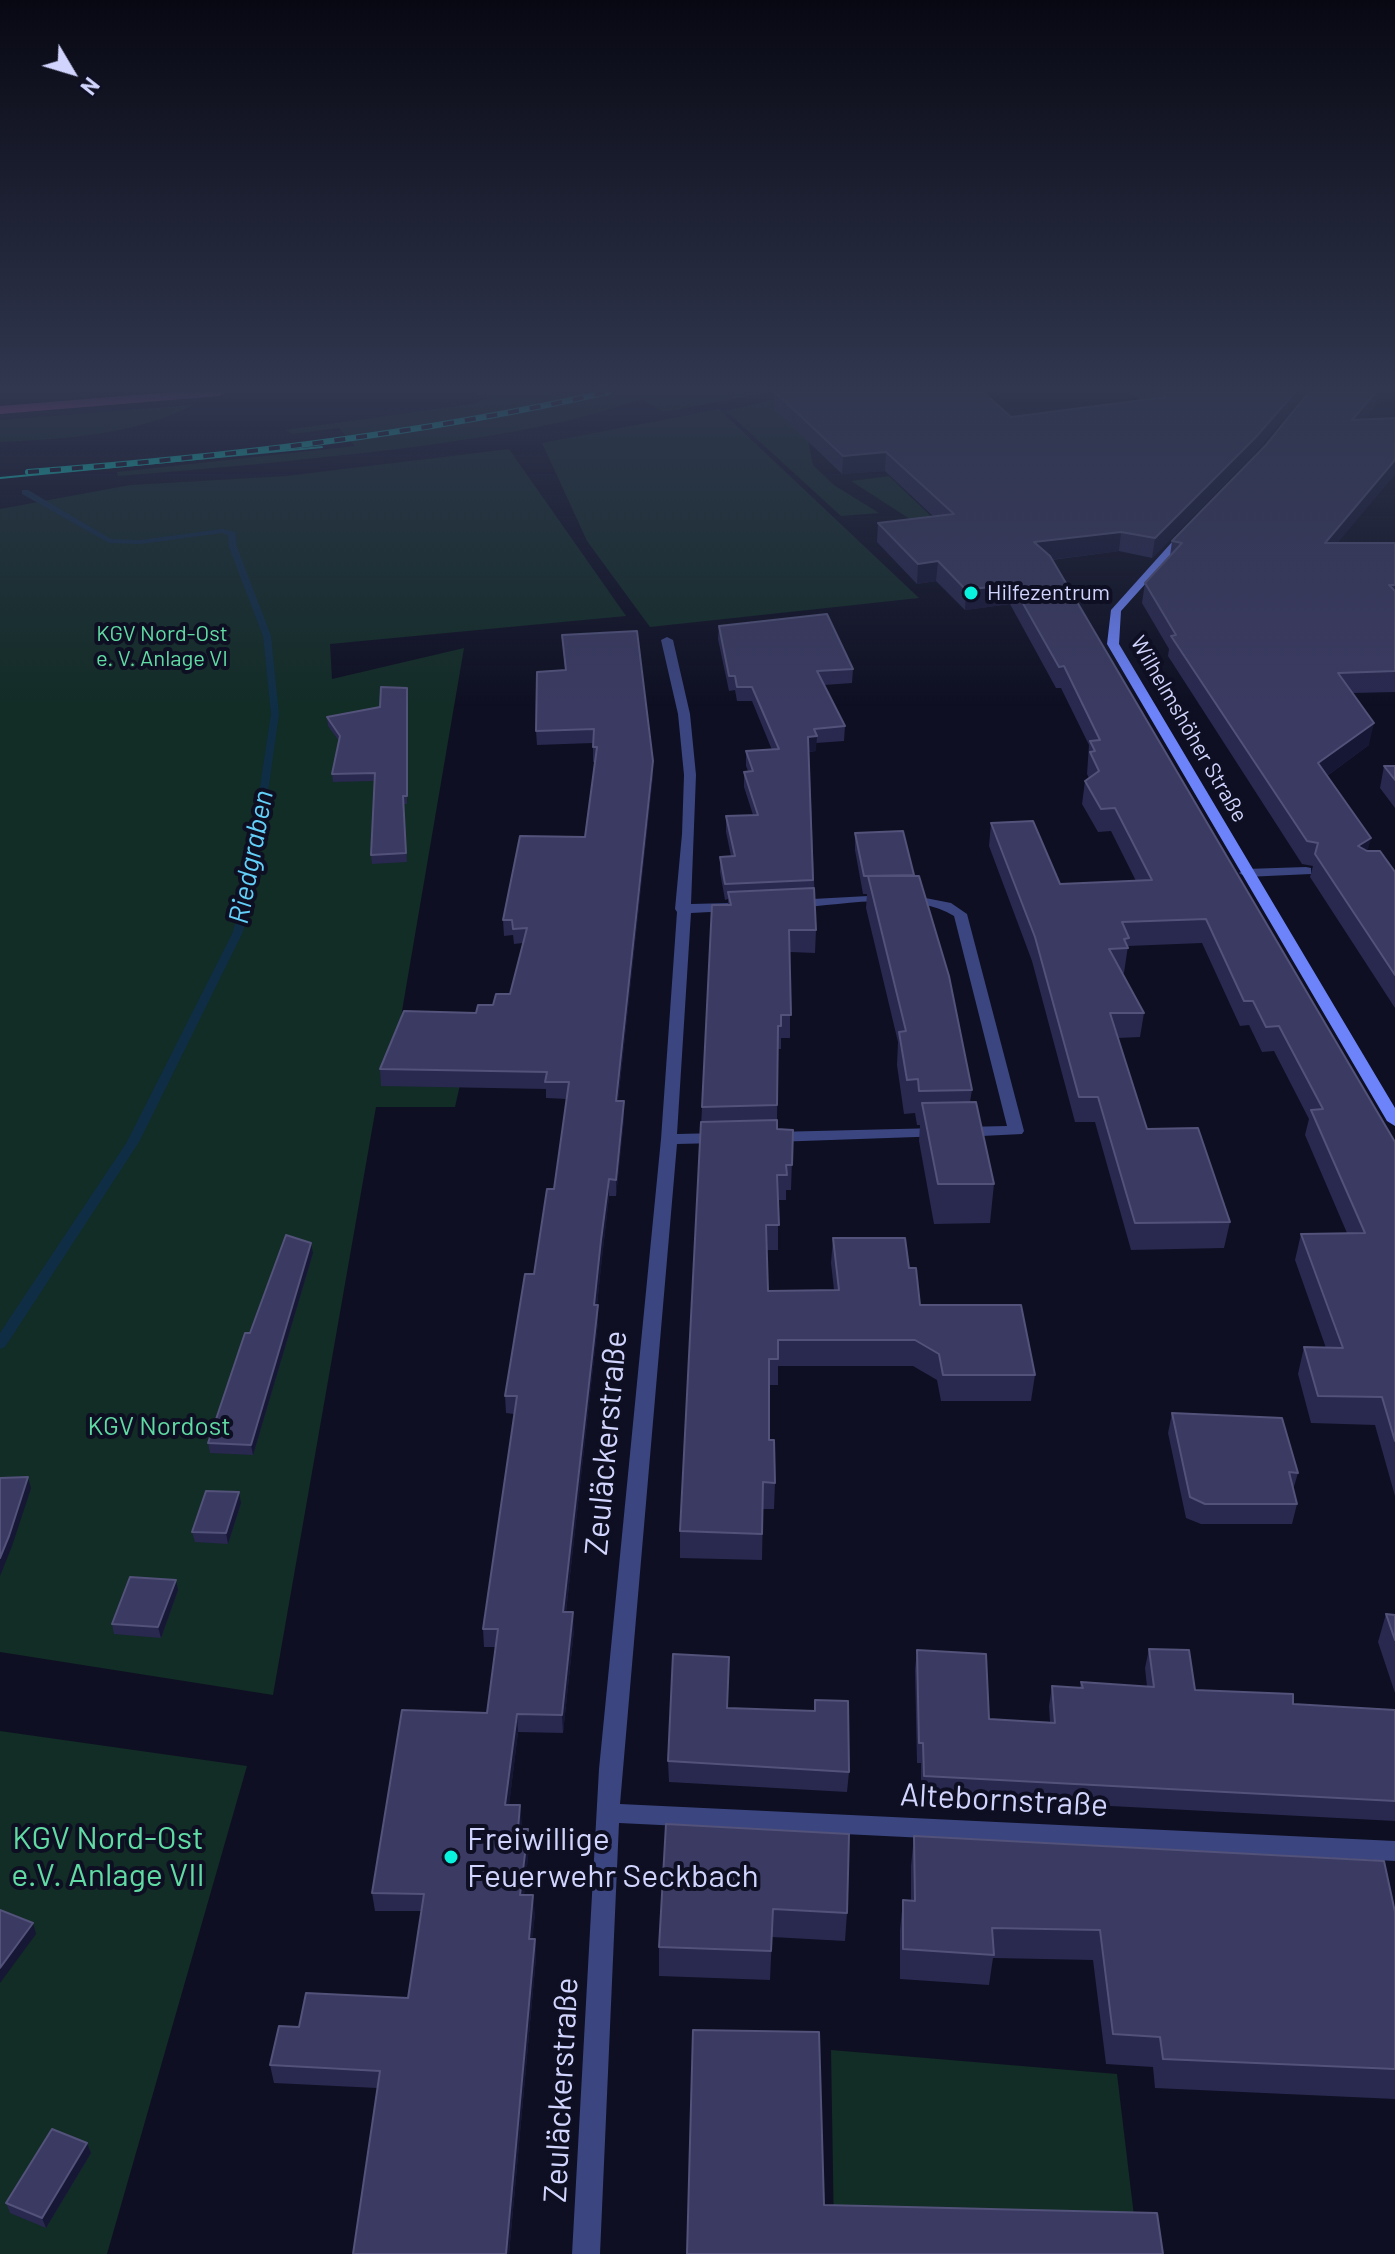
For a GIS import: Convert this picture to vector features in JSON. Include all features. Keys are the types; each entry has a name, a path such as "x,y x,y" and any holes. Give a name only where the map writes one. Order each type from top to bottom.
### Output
{"main road":[{"name":"Wilhelmshöher Straße","path":"1195,524 1126,595 1116,610 1113,644 1395,1121"}],"street":[{"name":"Zeuläckerstraße","path":"586,2254 610,1769 669,1139 689,834 690,775 684,714 667,640"},
{"path":"1246,873 1306,871"},
{"path":"763,1137 1016,1131 966,926 950,904 907,899 772,905"},
{"path":"682,909 742,906"},
{"path":"669,1139 732,1138"},
{"name":"Altebornstraße","path":"609,1813 1395,1851"}],"green space":[{"path":"64,497 543,497 626,616 330,644 332,679 464,648 401,1017 475,1019 455,1107 376,1107 273,1695 0,1652 0,509"},
{"path":"567,497 812,497 919,598 650,627 587,541"},
{"path":"820,497 854,497 879,513 841,516"},
{"path":"876,497 911,497 956,540 944,541"},
{"name":"KGV Nord-Ost e.V. Anlage VII","path":"0,1731 247,1766 107,2254 0,2254"},
{"path":"831,2050 1117,2074 1137,2241 834,2237"}],"building":[{"path":"936,497 1196,497 1155,538 1121,532 1034,542 1050,556 1395,1142 1395,1441 1382,1397 1318,1396 1304,1347 1343,1348 1301,1234 1365,1233 1311,1110 1323,1109 1279,1026 1266,1027 1253,1001 1244,1001 1206,919 1122,922 1129,938 1124,939 1128,948 1109,949 1144,1013 1110,1013 1147,1129 1198,1128 1230,1222 1135,1223 1098,1097 1079,1097 1035,937 991,823 1033,821 1060,884 1152,880 1115,808 1101,809 1085,781 1099,771 1090,752 1095,751 1090,741 1100,740 1064,666 1059,667 1012,584 966,590 938,561 918,564 878,523 954,514"},
{"path":"1215,497 1364,497 1325,543 1395,543 1395,585 1389,585 1395,591 1395,671 1338,673 1374,723 1318,763 1371,838 1358,846 1367,851 1380,851 1395,872 1395,975 1315,854 1318,843 1307,841 1171,636 1176,635 1145,583 1182,543 1172,541"},
{"path":"827,614 853,669 817,671 845,726 814,729 817,736 808,737 813,880 725,884 720,857 735,856 726,816 758,815 744,772 753,771 746,751 779,749 752,687 737,687 735,676 729,676 719,626"},
{"path":"637,631 653,761 616,1101 624,1101 616,1180 609,1179 601,1240 594,1305 598,1305 563,1612 573,1612 562,1715 517,1714 505,1805 520,1805 518,1829 528,1829 520,1895 533,1895 529,1939 535,1939 506,2254 353,2254 380,2071 270,2065 279,2026 299,2027 306,1993 408,1998 424,1894 372,1893 402,1710 487,1713 498,1629 483,1629 517,1396 505,1396 525,1274 534,1274 547,1189 554,1189 569,1082 545,1082 547,1072 380,1069 404,1011 476,1013 478,1005 493,1005 496,994 510,994 527,928 513,929 512,920 503,920 520,836 585,837 597,747 593,747 594,729 536,731 537,672 566,670 562,635"},
{"path":"381,687 407,688 407,796 403,796 406,853 371,855 375,773 332,774 340,736 327,717 380,707"},
{"path":"1384,766 1395,766 1395,780"},
{"path":"903,831 914,875 864,876 855,833"},
{"path":"868,876 919,876 949,976 972,1090 919,1091 918,1079 907,1080 899,1032 906,1031"},
{"path":"814,888 816,930 789,930 791,1015 781,1015 781,1026 778,1026 777,1105 702,1107 712,905 731,905 728,892"},
{"path":"976,1102 994,1184 938,1184 922,1103"},
{"path":"777,1120 777,1129 793,1130 792,1165 786,1165 787,1175 777,1175 779,1225 766,1225 768,1291 839,1290 833,1238 905,1238 909,1268 916,1268 920,1305 1021,1305 1035,1375 943,1375 939,1354 915,1340 778,1340 778,1359 769,1359 769,1440 774,1440 775,1483 763,1482 762,1534 680,1531 701,1122"},
{"path":"286,1235 311,1243 251,1445 208,1443 245,1333 250,1333"},
{"path":"1172,1413 1282,1418 1298,1473 1289,1472 1297,1504 1205,1504 1190,1497"},
{"path":"28,1477 9,1536 0,1558 0,1478"},
{"path":"206,1491 239,1492 226,1533 192,1532"},
{"path":"130,1577 176,1580 158,1627 112,1624"},
{"path":"1386,1614 1395,1615 1395,1640"},
{"path":"1149,1649 1189,1650 1195,1690 1293,1694 1293,1704 1395,1710 1395,1801 924,1776 923,1743 919,1743 917,1650 986,1654 989,1719 1055,1723 1052,1686 1083,1688 1081,1682 1154,1687"},
{"path":"673,1654 729,1657 727,1708 815,1711 815,1700 848,1701 849,1772 668,1761"},
{"path":"666,1824 849,1834 847,1913 773,1909 771,1951 659,1947"},
{"path":"914,1836 1384,1861 1395,1912 1395,2069 1163,2059 1160,2037 1113,2034 1100,1930 992,1928 994,1955 903,1949 903,1900 915,1901"},
{"path":"0,1910 33,1923 0,1968"},
{"path":"693,2030 819,2032 824,2205 1157,2213 1163,2254 687,2254"},
{"path":"52,2129 87,2143 42,2218 6,2203"}],"waterway":[{"name":"Riedgraben","path":"0,1344 133,1142 237,934 248,899 275,714 267,636 233,547 232,534 222,531 140,542 109,541 34,497"}],"place":[{"name":"Hilfezentrum","path":"971,593"},
{"name":"Freiwillige Feuerwehr Seckbach","path":"451,1857"}],"park label":[{"name":"KGV Nord-Ost e. V. Anlage VI","path":"162,646"},
{"name":"KGV Nordost","path":"159,1426"}]}
